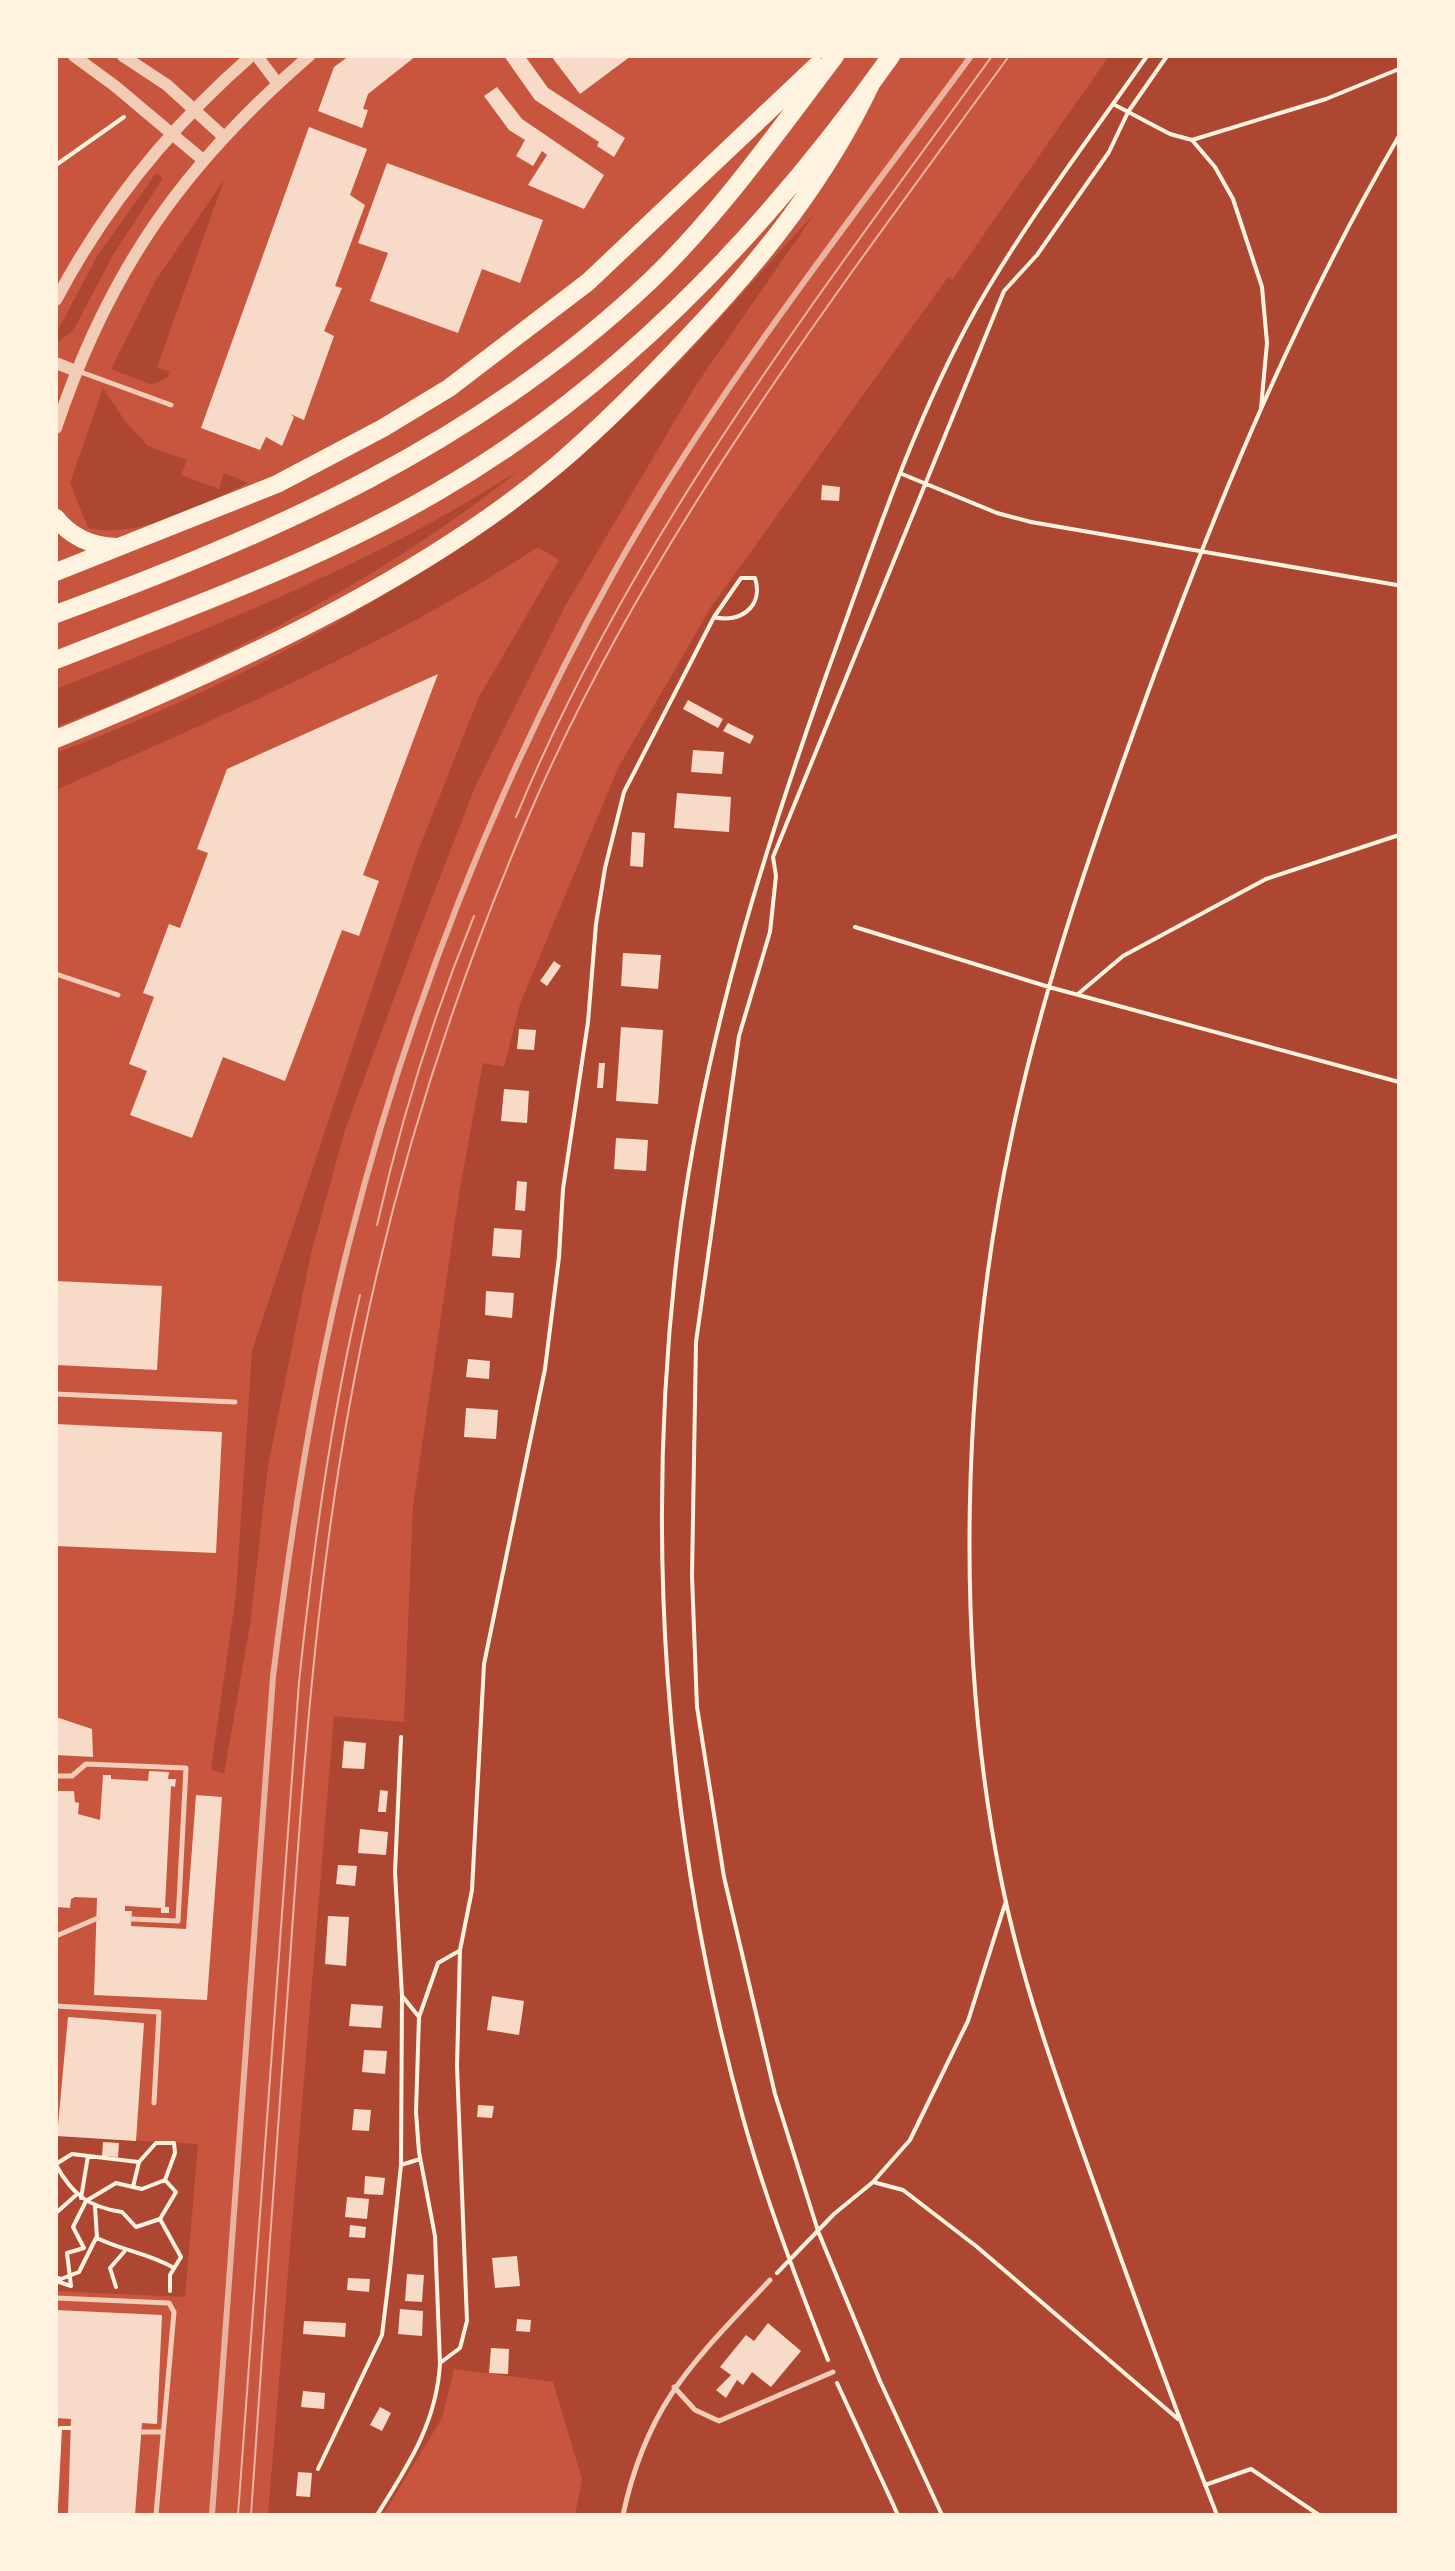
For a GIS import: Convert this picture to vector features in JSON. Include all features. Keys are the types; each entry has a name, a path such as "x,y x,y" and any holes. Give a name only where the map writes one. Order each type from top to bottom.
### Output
{"highway":[{"path":"56,572 123,548 277,484 347,448 478,368 588,282 827,56"},
{"path":"56,614 278,527 402,463 569,353 652,279 724,198 835,56"},
{"path":"56,660 204,603 361,533 439,491 532,428 616,365 719,267 891,56"},
{"path":"56,739 152,700 299,629 464,533 557,465 627,402 766,251 845,141 871,84"},
{"path":"56,518 68,531 97,546 123,548"}],"street":[{"path":"74,56 203,160"},
{"path":"123,56 163,81 224,137"},
{"path":"56,300 97,228 170,132 193,108 254,56 278,84"},
{"path":"56,428 76,371 130,261 167,202 224,137 309,56"},
{"path":"56,363 76,371"}],"lane":[{"path":"76,371 171,405"},
{"path":"56,974 118,995"},
{"path":"56,1394 235,1402"},
{"path":"56,1776 72,1776 86,1764 186,1768 178,1921 132,1919"},
{"path":"56,1936 98,1918"},
{"path":"56,2006 159,2012 154,2103"},
{"path":"623,2515 642,2444 674,2387 770,2280"},
{"path":"56,2298 169,2303 174,2312 156,2515"},
{"path":"674,2387 695,2410 719,2421 833,2372"},
{"path":"142,2432 163,2432"}],"path":[{"path":"898,2515 833,2372 789,2260 744,2119 706,1963 683,1828 664,1603 662,1475 667,1383 684,1206 697,1131 738,947 792,772 902,474 944,372 999,270 1147,56"},
{"path":"942,2515 880,2381 818,2231 775,2094 724,1877 697,1707 692,1576 696,1342 734,1064 770,932 776,876 773,857 1004,291 1037,255 1064,217 1109,152 1128,112 1167,56"},
{"path":"1113,104 1170,134 1192,140 1326,99 1399,69"},
{"path":"56,165 124,117"},
{"path":"1217,2515 1179,2419 1045,2047 1020,1966 1006,1902 980,1741 971,1614 973,1444 985,1293 1011,1139 1049,987 1118,774 1200,550 1260,412 1366,192 1399,136"},
{"path":"1192,140 1215,167 1233,199 1262,287 1267,343 1260,412"},
{"path":"902,474 997,513 1031,522 1397,585"},
{"path":"440,2363 460,2348 467,2321 457,2066 460,1950 472,1890 484,1664 545,1369 559,1257 563,1189 578,1102 605,868 624,792 714,617 741,578 755,578 758,598 751,609 729,620 714,617"},
{"path":"1078,994 1123,956 1266,879 1399,835"},
{"path":"855,927 1049,987 1399,1082"},
{"path":"318,2469 382,2335 401,2165 402,1996 395,1872 401,1737"},
{"path":"789,2260 873,2182 910,2140 936,2090 987,1969 1006,1902"},
{"path":"377,2515 428,2426 438,2397 440,2363 435,2236 420,2159 416,2112 419,2017 438,1963 460,1950"},
{"path":"402,1996 419,2017"},
{"path":"71,2285 67,2253 84,2248 73,2227 86,2201 116,2183 133,2187 142,2189 165,2180 175,2153 174,2143 156,2143 139,2162 133,2187"},
{"path":"139,2162 72,2154 56,2165 78,2197 95,2206 122,2212 136,2227 160,2219 176,2192 165,2180"},
{"path":"56,2213 78,2197 88,2156"},
{"path":"401,2165 420,2159"},
{"path":"873,2182 903,2190 976,2246 1179,2419"},
{"path":"56,2277 61,2279 79,2272 97,2238 95,2206"},
{"path":"160,2219 181,2257 170,2275 169,2303"},
{"path":"97,2238 124,2252 151,2254 174,2268"},
{"path":"120,2301 110,2268 124,2252"},
{"path":"56,2506 60,2428 70,2428"},
{"path":"1205,2485 1251,2469 1319,2515"}],"shaded area":[{"path":"1109,56 1399,56 1399,2515 575,2515 582,2479 553,2382 454,2369 442,2418 383,2515 268,2515 334,1716 404,1722 413,1506 460,1188 483,1063 504,1067 520,1004 618,768 711,607 948,277 952,280"},
{"path":"156,173 163,178 113,255 73,331 56,343 56,334 96,258"},
{"path":"224,180 157,367 170,372 167,378 152,385 111,369 156,280"},
{"path":"815,213 696,385 564,608 475,787 419,931 345,1130 311,1253 268,1466 250,1625 224,1774 211,1769 236,1594 252,1351 418,851 479,697 559,560 538,547 481,583 363,648 56,790 56,753 134,722 285,651 359,610 500,518 566,467 654,388"},
{"path":"103,388 125,421 148,446 187,460 181,475 219,489 224,473 248,483 191,510 148,525 107,530 88,528 70,483"},
{"path":"521,469 412,548 298,615 180,674 56,727 56,689 294,591 410,534"},
{"path":"56,2136 198,2144 185,2297 56,2291"}],"building":[{"path":"349,56 416,56 368,94 363,109 368,110 362,128 318,111 334,67"},
{"path":"504,56 525,56 548,88 625,138 614,157 597,146 599,142 535,100"},
{"path":"551,56 631,56 580,94"},
{"path":"497,87 522,119 604,175 584,209 528,185 547,155 542,151 533,166 516,156 525,140 509,130 484,96"},
{"path":"309,127 367,149 350,195 365,205 335,286 342,288 324,331 334,336 304,420 290,414 294,417 282,446 266,437 260,450 201,428"},
{"path":"387,163 543,220 520,283 482,269 458,333 370,301 388,253 358,243"},
{"path":"822,485 840,487 839,501 821,500"},
{"path":"438,674 363,875 379,881 359,936 342,930 285,1081 223,1057 192,1138 130,1115 147,1071 129,1064 154,997 143,993 169,924 180,928 208,853 197,849 227,769"},
{"path":"688,700 723,719 718,728 683,709"},
{"path":"728,723 754,736 750,744 723,731"},
{"path":"693,750 724,752 722,774 691,772"},
{"path":"677,793 731,797 729,832 674,828"},
{"path":"632,832 645,833 643,867 630,866"},
{"path":"623,953 661,955 658,989 621,986"},
{"path":"554,961 561,966 547,986 540,981"},
{"path":"621,1027 663,1030 658,1104 616,1101"},
{"path":"519,1029 536,1030 534,1050 517,1049"},
{"path":"599,1063 605,1063 603,1088 597,1088"},
{"path":"504,1089 529,1091 527,1123 501,1121"},
{"path":"616,1138 648,1140 646,1171 614,1169"},
{"path":"517,1181 527,1182 525,1211 515,1210"},
{"path":"494,1228 522,1230 520,1258 492,1256"},
{"path":"56,1281 162,1286 157,1370 56,1365"},
{"path":"486,1291 514,1293 512,1318 485,1315"},
{"path":"468,1359 490,1361 489,1379 466,1377"},
{"path":"466,1408 498,1410 496,1439 464,1437"},
{"path":"56,1424 222,1432 216,1553 56,1546"},
{"path":"56,1717 92,1729 93,1757 56,1755"},
{"path":"344,1741 366,1743 364,1769 342,1768"},
{"path":"149,1771 169,1772 168,1779 176,1779 175,1787 171,1786 165,1907 169,1907 169,1913 161,1913 161,1908 125,1906 125,1911 132,1911 131,1926 186,1929 196,1795 222,1797 207,2000 94,1995 97,1898 75,1897 71,1899 70,1908 56,1907 56,1791 74,1791 75,1802 79,1803 78,1814 100,1820 103,1775 111,1775 111,1779 148,1781"},
{"path":"380,1790 388,1791 386,1812 378,1812"},
{"path":"360,1829 388,1832 386,1855 358,1853"},
{"path":"338,1865 357,1866 355,1886 336,1884"},
{"path":"328,1916 349,1917 346,1966 325,1964"},
{"path":"492,1996 524,2001 519,2035 487,2030"},
{"path":"351,2004 383,2006 381,2028 349,2026"},
{"path":"68,2017 144,2023 136,2141 57,2136"},
{"path":"364,2050 387,2051 385,2074 362,2072"},
{"path":"478,2105 494,2106 492,2118 477,2117"},
{"path":"354,2109 371,2110 369,2131 352,2130"},
{"path":"103,2142 119,2143 118,2157 102,2156"},
{"path":"365,2176 385,2178 383,2195 364,2194"},
{"path":"347,2197 369,2199 367,2219 345,2217"},
{"path":"350,2225 366,2227 365,2238 349,2237"},
{"path":"517,2256 520,2286 495,2288 492,2258"},
{"path":"407,2274 424,2275 422,2302 405,2301"},
{"path":"348,2278 370,2279 369,2292 347,2290"},
{"path":"400,2309 423,2311 422,2336 398,2334"},
{"path":"56,2310 162,2315 157,2424 142,2423 135,2515 68,2515 71,2419 56,2418"},
{"path":"517,2319 531,2320 530,2332 516,2331"},
{"path":"304,2321 346,2323 345,2337 303,2334"},
{"path":"768,2323 801,2351 771,2387 752,2372 743,2385 737,2380 726,2398 716,2390 731,2375 720,2367 746,2335 754,2341"},
{"path":"491,2348 509,2349 508,2374 489,2373"},
{"path":"303,2391 325,2393 324,2409 301,2407"},
{"path":"380,2407 391,2413 382,2431 370,2425"},
{"path":"298,2472 312,2473 310,2497 296,2496"}],"tram line":[{"path":"516,817 562,714 614,614 671,517 795,330 992,56"},
{"path":"251,2515 299,1832 327,1549 364,1332 381,1256 422,1107 471,960 529,815 577,713 629,614 687,517 811,329 1009,56"},
{"path":"377,1225 419,1069 474,916"},
{"path":"238,2515 299,1682 324,1487 360,1295"}],"railway":[{"path":"212,2515 273,1677 280,1622 295,1513 324,1350 349,1243 398,1070 459,900 494,817 531,734 613,574 738,374 971,56"}]}
